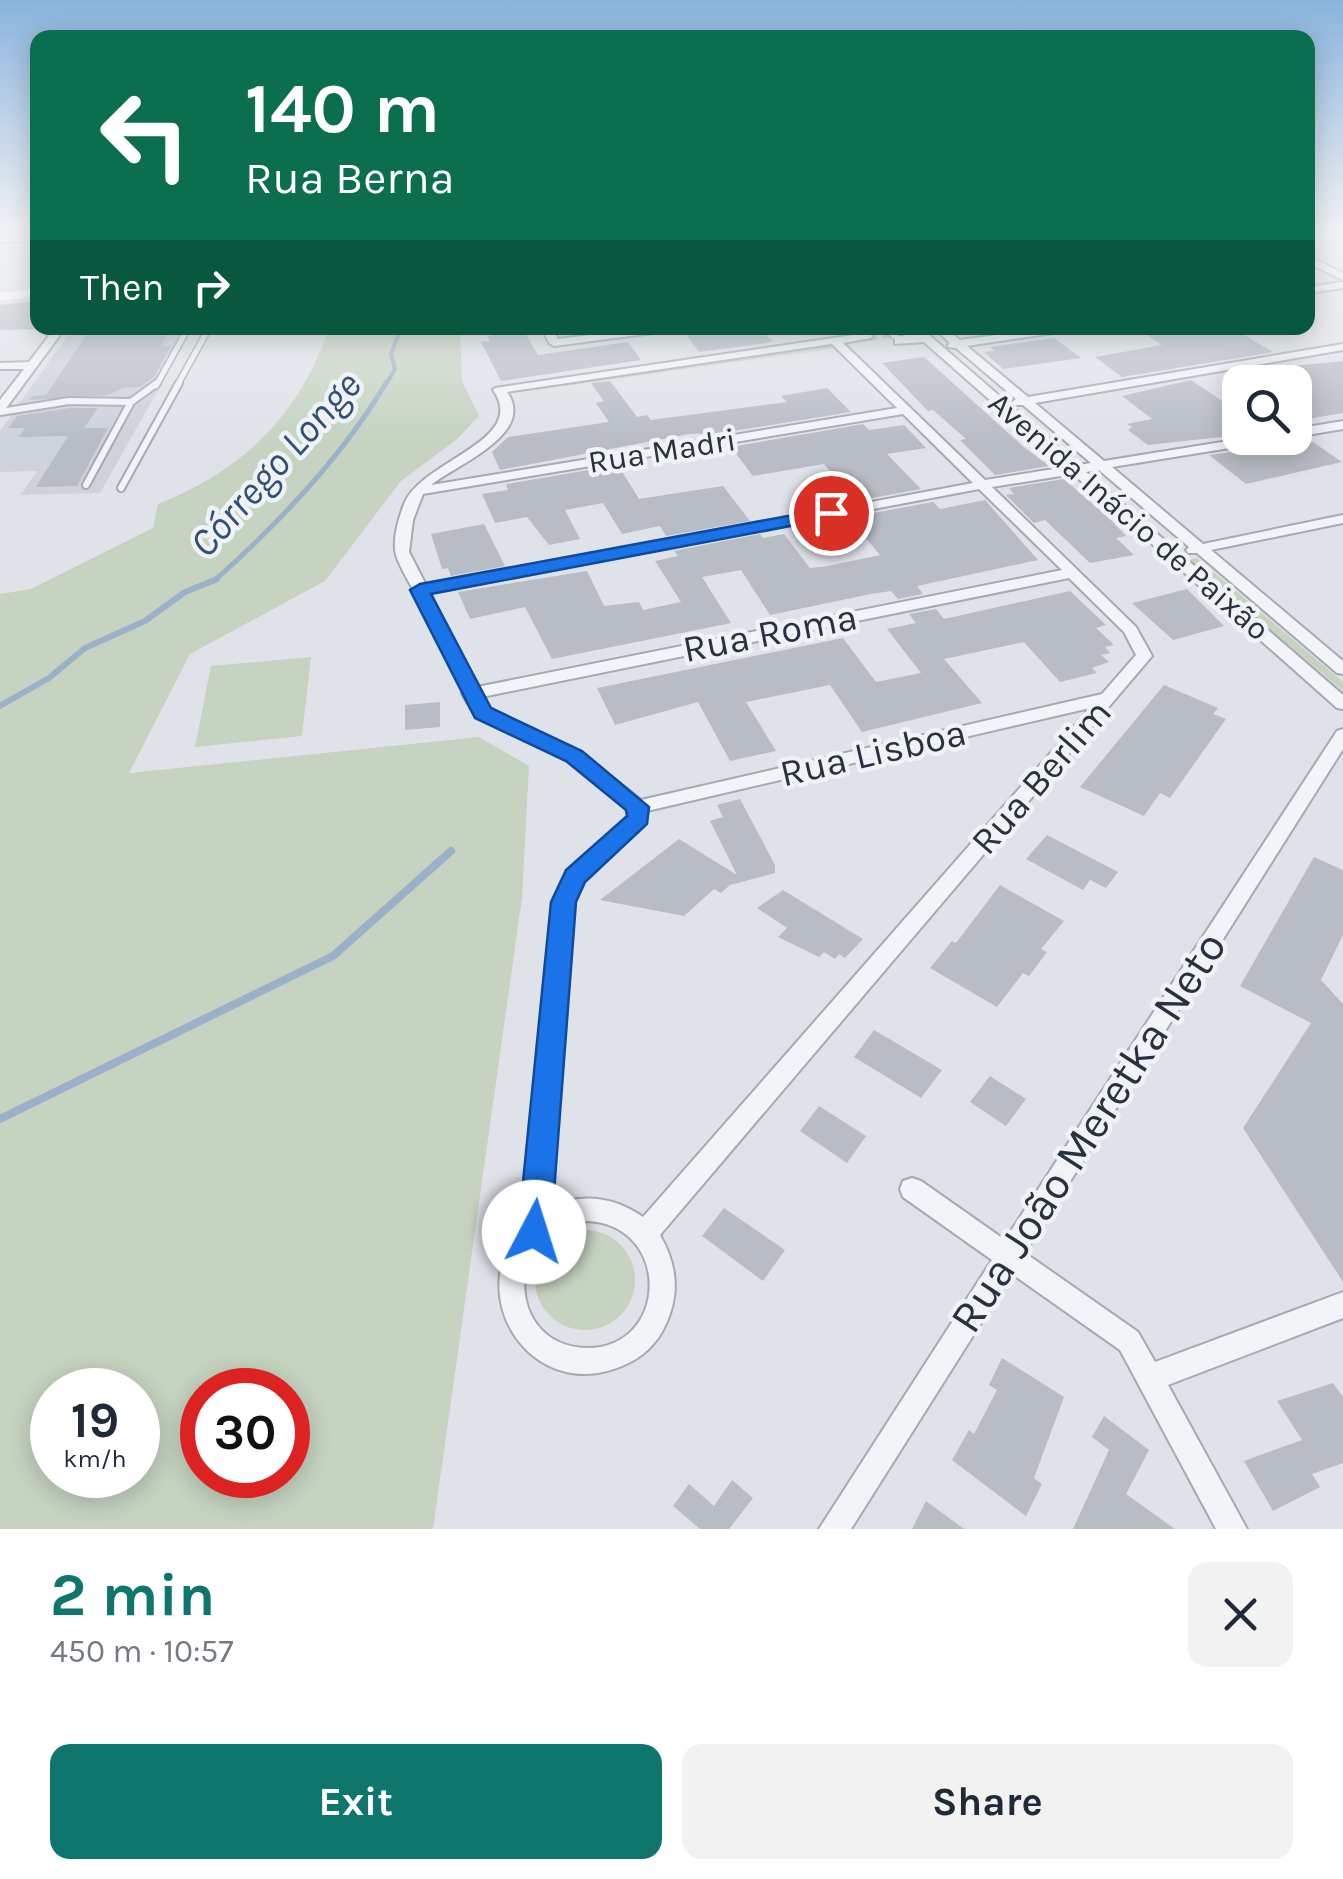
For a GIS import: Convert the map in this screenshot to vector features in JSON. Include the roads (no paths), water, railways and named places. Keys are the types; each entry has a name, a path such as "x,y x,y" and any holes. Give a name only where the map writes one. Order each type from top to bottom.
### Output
{"street":[{"path":"0,410 55,335"},
{"path":"550,335 554,343 615,335"},
{"name":"Avenida Inácio de Paixão","path":"948,335 1343,670"},
{"path":"911,336 959,344 1020,335"},
{"path":"841,345 867,336"},
{"name":"Avenida Inácio de Paixão","path":"911,336 1002,405 1343,704"},
{"path":"534,1232 564,902 575,876 639,818 638,807 574,756 482,713 402,552 404,522 418,491 498,434 508,418 502,396 841,345 878,346"},
{"name":"Rua Berlim","path":"646,1232 1144,656 1142,644 841,345"},
{"path":"1002,405 1343,347"},
{"path":"0,366 31,365"},
{"name":"Rua Madri","path":"418,491 906,410"},
{"path":"1312,430 1343,425"},
{"path":"420,590 981,485 1222,445"},
{"path":"1172,554 1343,518"},
{"name":"Rua Roma","path":"470,694 1070,573"},
{"name":"Rua Lisboa","path":"638,807 1109,698"},
{"name":"Rua João Meretka Neto","path":"834,1529 1343,735"},
{"path":"912,1188 1129,1341 1152,1376 1232,1529"},
{"path":"591,1209 611,1212 646,1232 659,1254 664,1280 660,1307 646,1332 624,1350 597,1361 569,1361 533,1341 512,1307 510,1280 518,1254 534,1232 570,1212 591,1209"},
{"path":"1152,1376 1343,1305"}],"lane":[{"path":"86,486 131,402 154,388 184,335"},
{"path":"121,488 205,335"},
{"path":"0,410 68,401 131,402"}],"waterway":[{"name":"Córrego Longe","path":"385,386 395,369 391,354 398,335"},
{"name":"Córrego Longe","path":"215,580 308,488 350,437 386,383"},
{"name":"Córrego Longe","path":"0,706 49,678 85,648 145,621 185,592 215,580"},
{"path":"0,1119 333,956 451,851"}],"tunnel":[{"path":"867,336 872,335"}]}
